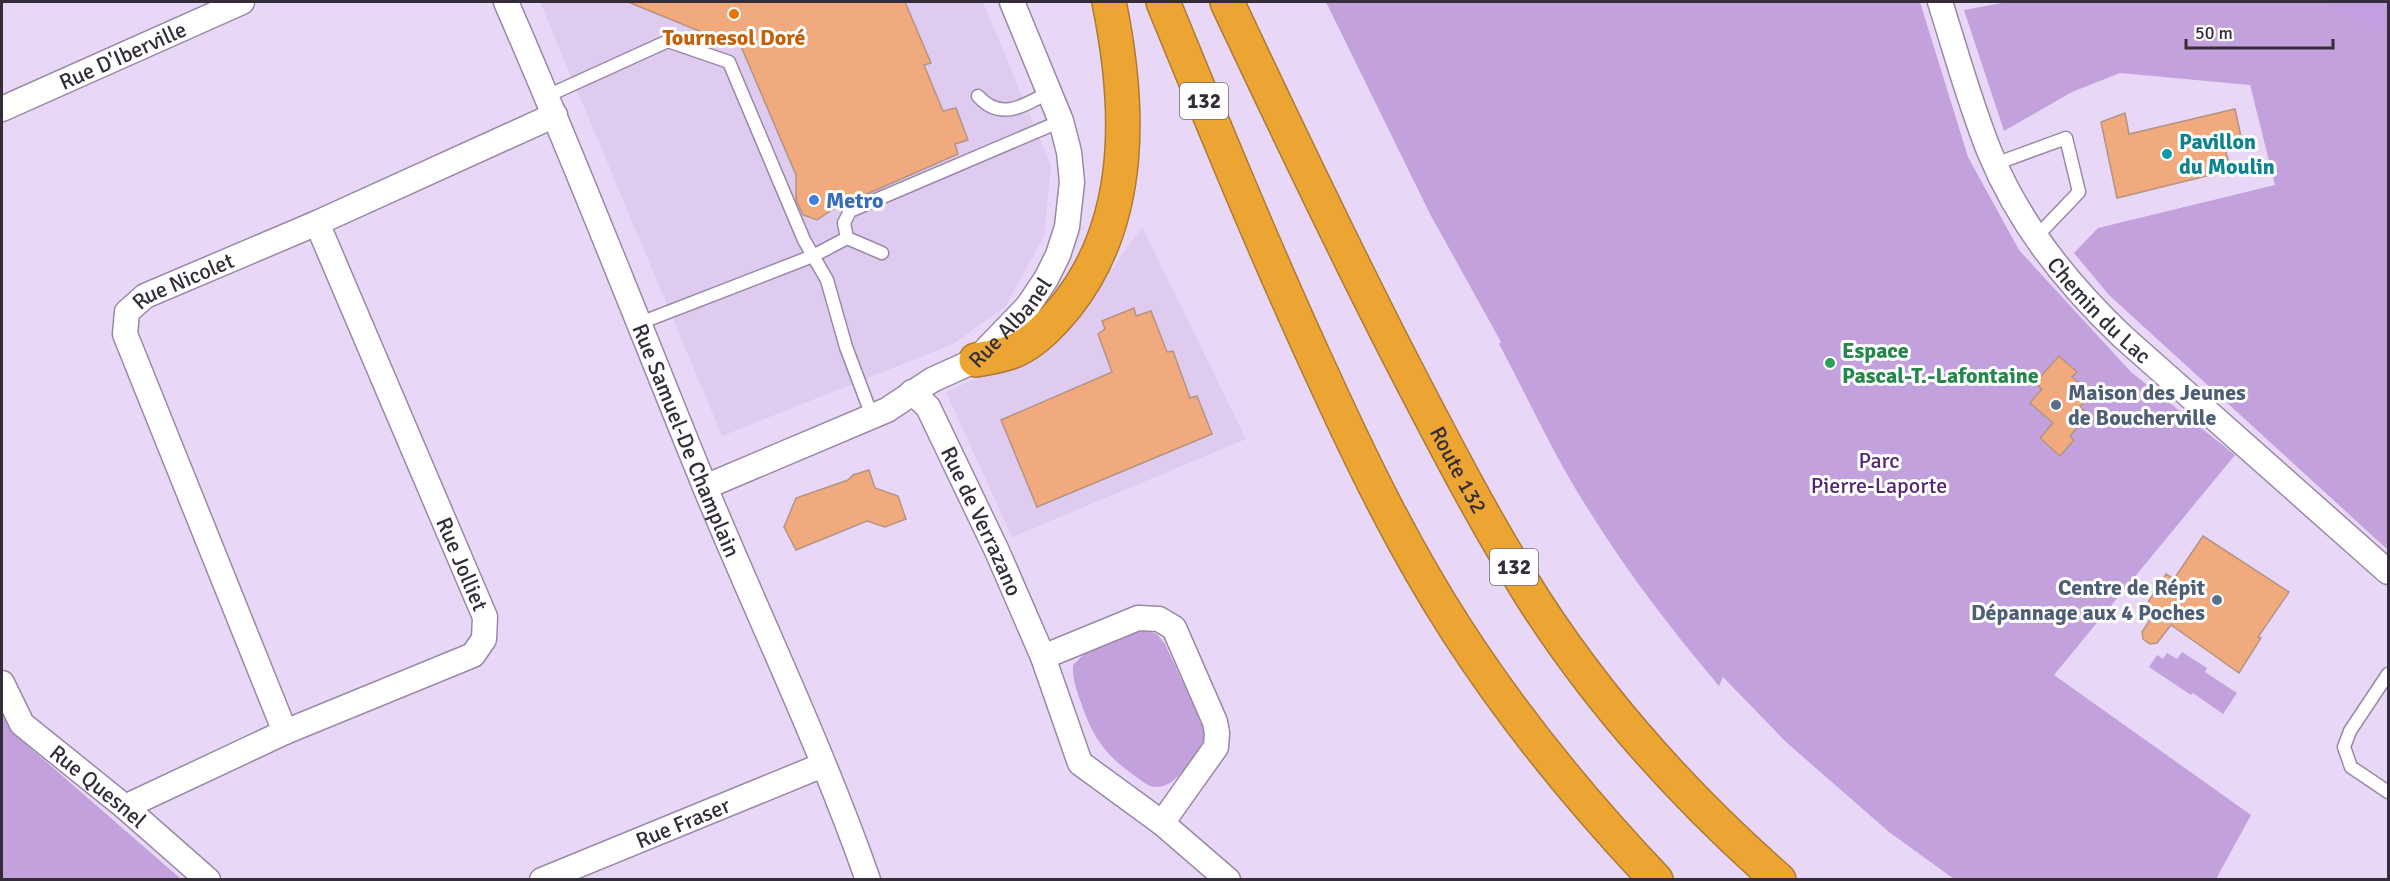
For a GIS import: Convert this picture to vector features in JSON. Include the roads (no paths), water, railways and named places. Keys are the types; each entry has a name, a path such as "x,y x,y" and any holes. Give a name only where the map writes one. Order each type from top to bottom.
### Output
{"highway":[{"path":"976,360 1015,351 1049,326 1079,289 1106,239 1118,189 1123,134 1122,84 1109,2"},
{"name":"132","path":"1163,2 1293,313 1375,488 1424,577 1471,652 1531,736 1590,808 1656,879"},
{"name":"Route 132","path":"1227,2 1366,293 1455,464 1524,584 1584,670 1654,757 1715,820 1779,879"}],"street":[{"name":"Rue D'Iberville","path":"2,109 242,2"},
{"name":"Rue Samuel-De Champlain","path":"506,2 551,106 705,487 824,765 868,879"},
{"name":"Rue Albanel","path":"705,487 872,417 891,408 932,380 976,360 1033,300 1050,273 1062,245 1070,213 1072,182 1069,152 1061,120 1012,2"},
{"name":"Chemin du Lac","path":"1940,2 1978,121 1995,164 2036,237 2062,271 2105,320 2388,572"},
{"name":"Rue Nicolet","path":"285,732 125,334 128,312 145,296 317,223 551,106"},
{"name":"Rue Jolliet","path":"124,807 285,732 473,655 483,639 485,617 317,223"},
{"name":"Rue de Verrazano","path":"912,393 928,407 997,551 1043,657 1080,763 1162,823 1228,879"},
{"path":"1043,657 1138,618 1159,619 1174,628 1215,722 1217,733 1215,747 1162,823"},
{"name":"Rue Quesnel","path":"2,683 22,724 208,879"},
{"name":"Rue Fraser","path":"542,879 583,872 824,765"}],"lane":[{"path":"551,106 668,41 729,62 804,240 830,289 846,347 872,417"},
{"path":"978,96 986,105 1015,110 1049,92"},
{"path":"847,238 844,223 850,212 1061,120"},
{"path":"1995,164 2066,138 2079,192 2036,237"},
{"path":"640,323 813,256 847,238"},
{"path":"847,238 882,253"},
{"path":"2388,674 2350,731 2344,747 2351,767 2388,792"}],"place":[{"name":"Tournesol Doré","path":"734,14"},
{"name":"Pavillon du Moulin","path":"2167,154"},
{"name":"Metro","path":"814,200"},
{"name":"Espace Pascal-T.-Lafontaine","path":"1830,363"},
{"name":"Maison des Jeunes de Boucherville","path":"2056,405"},
{"name":"Centre de Répit Dépannage aux 4 Poches","path":"2217,600"}],"park label":[{"name":"Parc Pierre-Laporte","path":"1879,473"}]}
